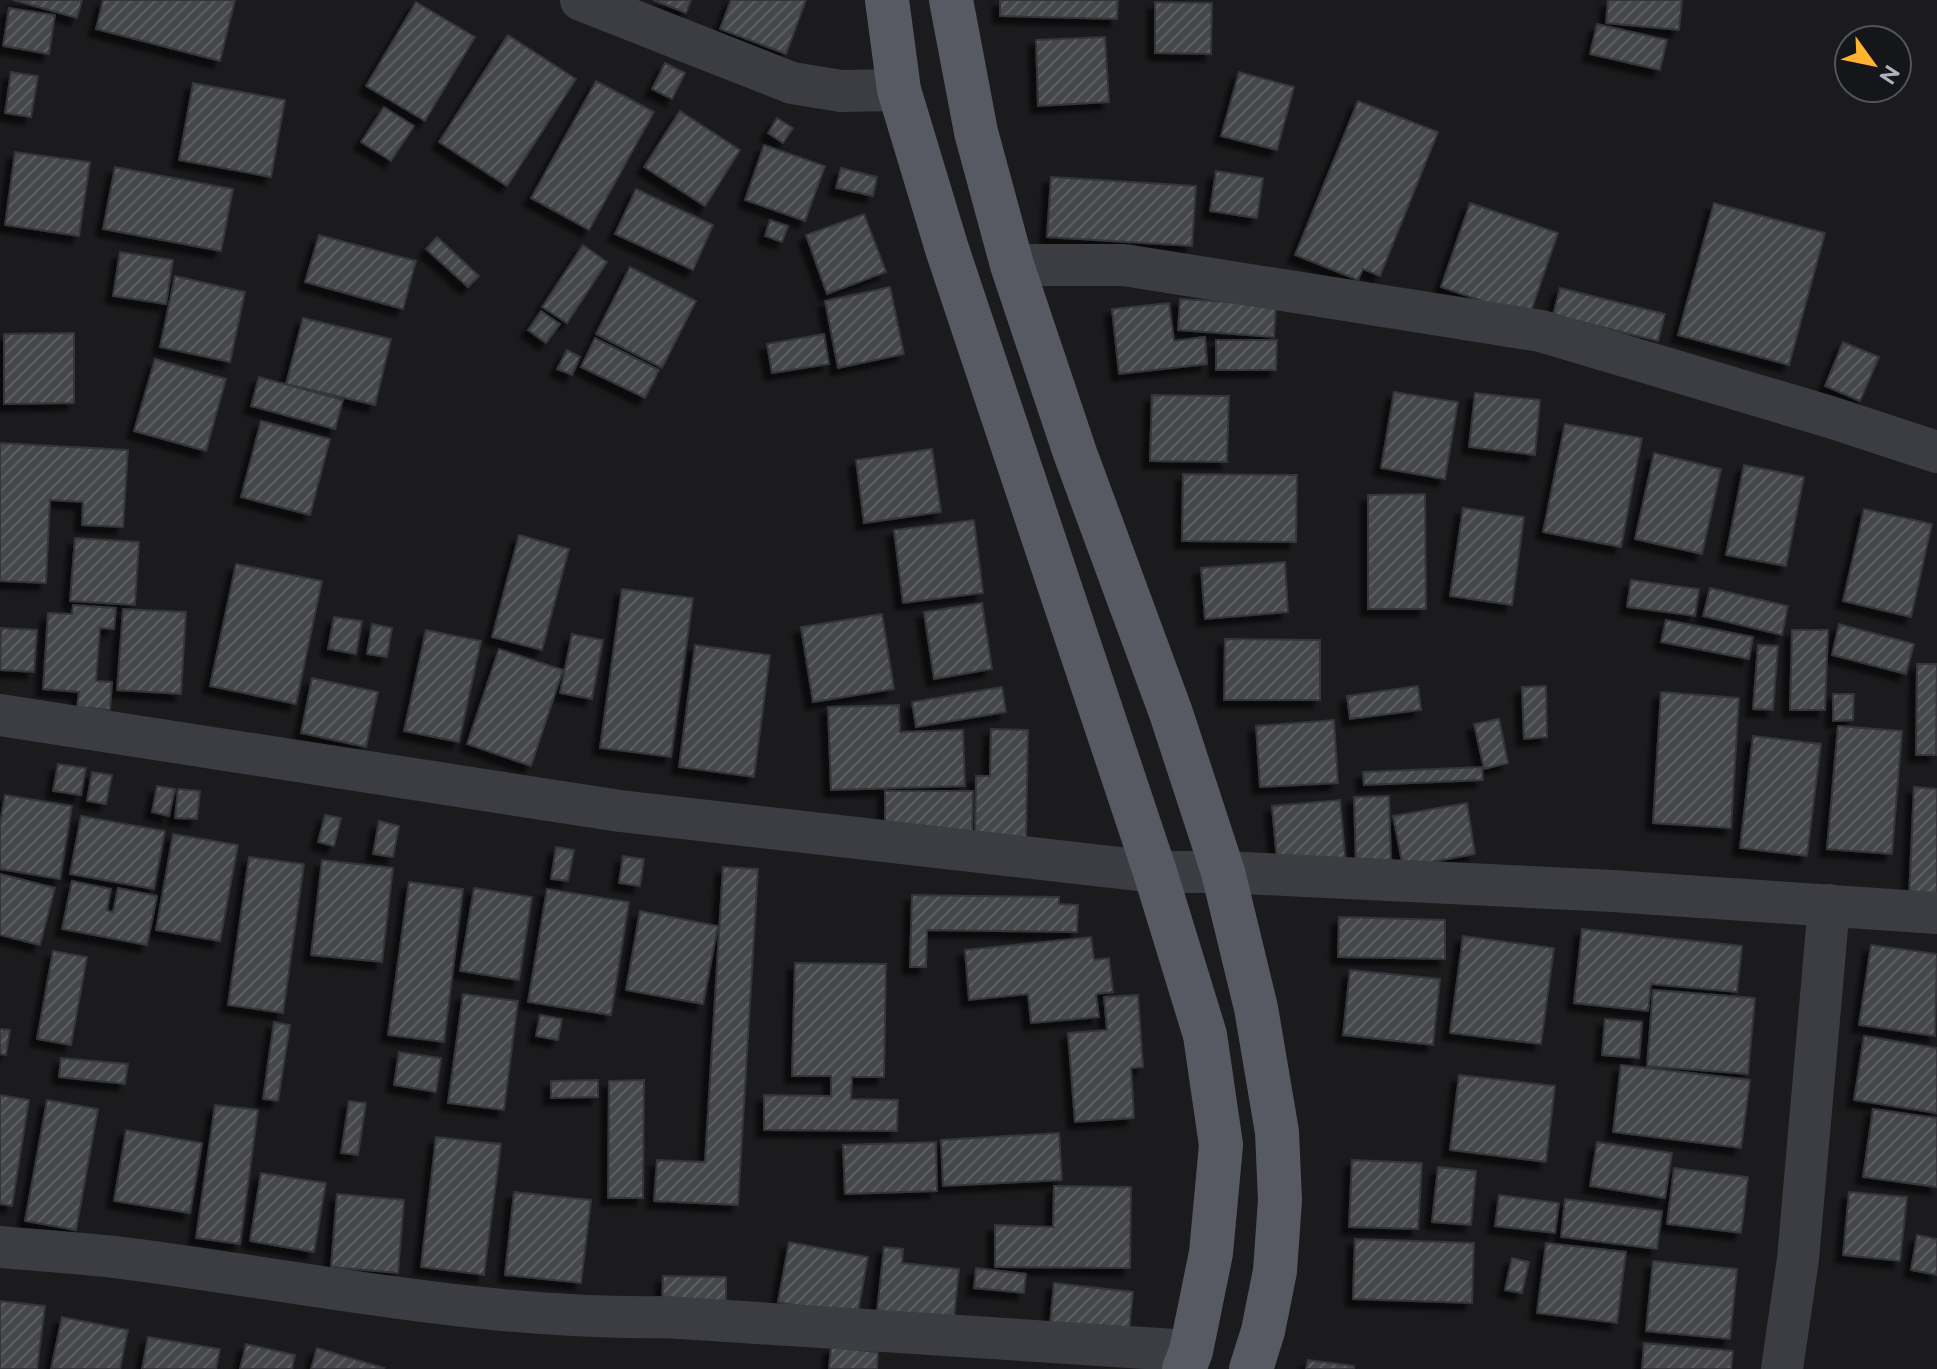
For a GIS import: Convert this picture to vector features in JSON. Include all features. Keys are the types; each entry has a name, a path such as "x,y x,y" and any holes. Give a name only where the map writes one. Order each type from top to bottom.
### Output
{"main road":[{"path":"887,0 899,90 947,249 1155,872 1205,1035 1221,1145 1211,1253 1188,1360"},
{"path":"951,0 976,132 1012,265 1075,453 1171,713 1223,872 1256,1008 1277,1132 1280,1200 1275,1271 1263,1331 1251,1369"}],"street":[{"path":"581,0 792,83 841,91 899,90"},
{"path":"1012,265 1124,265 1541,331 1937,452"},
{"path":"0,715 620,811 1155,872 1223,872 1612,891 1937,913"},
{"path":"1782,1369 1798,1259 1829,905"},
{"path":"0,1247 114,1257 411,1301 606,1318 665,1317 1188,1360"}],"building":[{"path":"13,0 82,0 77,18"},
{"path":"103,0 235,0 220,61 96,29"},
{"path":"653,0 691,0 686,13"},
{"path":"731,0 806,0 786,54 720,29"},
{"path":"1000,0 1118,0 1117,19 1000,16"},
{"path":"1608,0 1682,0 1679,30 1606,23"},
{"path":"416,2 475,37 425,121 366,86"},
{"path":"1155,2 1212,3 1211,54 1155,53"},
{"path":"9,8 55,15 49,54 3,46"},
{"path":"1597,24 1667,40 1660,70 1590,54"},
{"path":"508,35 576,79 507,186 439,142"},
{"path":"1105,37 1109,102 1038,106 1036,40"},
{"path":"665,63 685,73 672,99 652,89"},
{"path":"11,72 38,76 31,117 5,113"},
{"path":"1239,72 1294,87 1277,150 1221,136"},
{"path":"596,81 654,112 589,230 531,198"},
{"path":"193,83 285,100 271,177 179,160"},
{"path":"1358,101 1438,132 1380,276 1363,269 1358,280 1295,255"},
{"path":"384,107 414,126 391,161 361,142"},
{"path":"680,111 740,150 705,206 644,167"},
{"path":"777,118 793,128 783,143 768,133"},
{"path":"764,145 825,166 805,221 745,200"},
{"path":"15,152 90,162 79,236 5,225"},
{"path":"115,167 233,189 221,251 103,229"},
{"path":"841,168 877,177 873,196 836,188"},
{"path":"1216,171 1263,178 1257,218 1210,211"},
{"path":"1051,177 1196,186 1192,246 1047,237"},
{"path":"636,189 713,225 693,270 615,234"},
{"path":"1470,203 1558,233 1529,317 1441,287"},
{"path":"1714,203 1825,233 1789,365 1678,335"},
{"path":"864,214 886,272 827,294 806,235"},
{"path":"770,220 788,226 782,242 765,236"},
{"path":"319,235 416,261 403,309 305,282"},
{"path":"437,237 479,276 468,287 426,249"},
{"path":"583,245 607,262 567,323 542,307"},
{"path":"120,252 173,260 166,304 113,296"},
{"path":"630,267 696,301 662,368 596,334"},
{"path":"175,276 245,292 230,362 160,347"},
{"path":"890,287 904,354 838,368 825,301"},
{"path":"1560,288 1665,314 1658,341 1553,315"},
{"path":"1180,299 1276,305 1274,337 1178,330"},
{"path":"1169,303 1174,341 1205,337 1207,364 1119,374 1112,309"},
{"path":"541,311 560,324 546,343 528,330"},
{"path":"303,318 391,339 375,405 286,384"},
{"path":"74,333 74,403 4,404 4,334"},
{"path":"824,334 829,364 772,373 767,344"},
{"path":"595,338 659,370 645,398 581,367"},
{"path":"1216,340 1277,340 1276,370 1216,370"},
{"path":"1843,342 1879,357 1860,401 1825,386"},
{"path":"567,350 580,357 572,375 557,369"},
{"path":"155,359 226,379 206,451 134,431"},
{"path":"259,377 343,400 335,429 251,406"},
{"path":"1394,392 1458,402 1445,479 1381,468"},
{"path":"1475,393 1540,400 1535,455 1469,447"},
{"path":"1152,395 1229,396 1227,462 1150,461"},
{"path":"261,421 330,439 310,515 241,497"},
{"path":"1565,424 1642,438 1621,547 1543,532"},
{"path":"0,443 128,450 123,527 82,525 83,502 50,500 46,583 0,581"},
{"path":"932,449 941,512 864,523 856,460"},
{"path":"1654,453 1721,469 1702,554 1635,539"},
{"path":"1744,465 1804,477 1786,566 1726,555"},
{"path":"1183,474 1297,475 1296,542 1182,541"},
{"path":"1425,494 1426,609 1368,609 1368,495"},
{"path":"1463,508 1524,517 1512,605 1450,596"},
{"path":"1864,509 1932,524 1911,617 1843,601"},
{"path":"974,520 983,593 903,603 894,530"},
{"path":"519,535 569,549 542,650 492,637"},
{"path":"75,538 139,542 135,605 70,601"},
{"path":"1285,562 1288,612 1205,619 1201,568"},
{"path":"236,564 322,581 296,704 210,686"},
{"path":"1631,580 1699,589 1695,616 1627,607"},
{"path":"1710,588 1788,606 1782,635 1703,616"},
{"path":"622,589 693,598 671,757 600,748"},
{"path":"982,603 992,669 934,679 924,612"},
{"path":"73,605 116,608 114,629 100,628 96,681 112,682 110,710 77,707 79,692 43,689 48,613 72,614"},
{"path":"123,609 186,612 181,694 117,690"},
{"path":"882,614 894,689 813,702 801,627"},
{"path":"334,617 362,621 356,654 328,649"},
{"path":"1666,620 1753,637 1749,659 1661,642"},
{"path":"372,624 392,628 387,657 367,654"},
{"path":"1839,624 1914,644 1906,674 1832,655"},
{"path":"1,628 37,630 34,672 0,670"},
{"path":"426,630 481,641 459,742 404,731"},
{"path":"1792,630 1828,630 1825,710 1790,710"},
{"path":"572,634 603,640 592,699 560,693"},
{"path":"1225,639 1320,640 1320,700 1224,700"},
{"path":"695,645 770,655 754,777 679,767"},
{"path":"1758,645 1778,646 1773,710 1753,709"},
{"path":"499,649 563,670 531,766 467,744"},
{"path":"1917,664 1937,664 1936,755 1916,755"},
{"path":"312,678 378,692 366,747 301,733"},
{"path":"1418,686 1421,710 1350,719 1347,696"},
{"path":"1546,686 1547,737 1524,739 1522,687"},
{"path":"1002,687 1006,712 916,727 912,702"},
{"path":"1661,692 1739,698 1731,828 1653,823"},
{"path":"1833,694 1854,694 1853,720 1833,721"},
{"path":"899,705 900,732 963,730 965,786 831,790 828,707"},
{"path":"1499,719 1508,763 1484,769 1474,724"},
{"path":"1334,720 1338,783 1260,787 1256,726"},
{"path":"1838,726 1902,731 1892,854 1827,849"},
{"path":"991,729 1028,730 1026,838 975,837 976,776 990,776"},
{"path":"1753,736 1821,744 1807,856 1740,848"},
{"path":"58,764 86,768 81,795 53,791"},
{"path":"1482,767 1483,780 1364,785 1363,772"},
{"path":"92,772 112,775 106,804 87,801"},
{"path":"157,786 175,789 169,816 152,812"},
{"path":"1914,787 1937,789 1937,899 1909,898"},
{"path":"178,789 200,791 197,819 175,818"},
{"path":"885,791 973,791 972,836 885,836"},
{"path":"5,795 72,806 60,879 0,869 0,823"},
{"path":"1389,796 1391,863 1356,865 1354,797"},
{"path":"1340,800 1346,866 1278,872 1272,806"},
{"path":"1467,803 1475,854 1403,867 1393,816"},
{"path":"325,815 341,818 334,846 318,842"},
{"path":"81,816 165,831 154,889 70,874"},
{"path":"379,821 399,826 393,857 373,854"},
{"path":"173,834 238,845 220,941 156,930"},
{"path":"556,847 574,850 568,881 551,879"},
{"path":"623,856 644,859 640,886 619,883"},
{"path":"249,857 304,864 283,1013 228,1005"},
{"path":"322,860 393,868 382,962 311,955"},
{"path":"723,867 758,869 738,1205 654,1201 657,1160 705,1162"},
{"path":"0,874 55,888 40,945 0,935"},
{"path":"72,881 111,889 107,910 113,912 118,888 157,896 147,945 62,929"},
{"path":"409,882 463,889 444,1042 388,1035"},
{"path":"474,888 532,897 519,980 460,971"},
{"path":"547,889 629,902 611,1015 528,1002"},
{"path":"912,895 1059,897 1059,904 1078,905 1077,932 927,930 926,967 910,967"},
{"path":"640,911 718,926 703,1004 626,990"},
{"path":"1339,917 1445,920 1445,959 1338,957"},
{"path":"1582,929 1742,946 1737,992 1651,984 1648,1011 1574,1003"},
{"path":"1463,936 1554,948 1541,1044 1450,1033"},
{"path":"1091,937 1094,960 1109,958 1113,992 1096,994 1099,1017 1031,1023 1028,994 969,1000 965,950"},
{"path":"1871,945 1937,954 1935,1036 1859,1025"},
{"path":"53,951 87,957 71,1045 37,1039"},
{"path":"795,963 886,964 884,1077 852,1077 851,1099 898,1100 897,1131 764,1130 764,1095 831,1096 831,1076 792,1076"},
{"path":"1350,970 1440,979 1433,1045 1343,1035"},
{"path":"1653,990 1755,998 1748,1074 1647,1066"},
{"path":"463,994 518,1001 504,1110 448,1103"},
{"path":"1138,995 1143,1067 1131,1068 1134,1118 1075,1122 1068,1033 1107,1030 1104,997"},
{"path":"540,1015 562,1019 558,1040 536,1036"},
{"path":"1605,1019 1642,1022 1639,1058 1602,1055"},
{"path":"274,1022 290,1025 278,1101 263,1099"},
{"path":"0,1029 10,1030 6,1055 0,1054"},
{"path":"1864,1036 1937,1048 1937,1113 1854,1100"},
{"path":"399,1052 441,1058 436,1092 394,1085"},
{"path":"61,1058 128,1064 125,1084 59,1077"},
{"path":"1621,1065 1750,1080 1741,1148 1613,1132"},
{"path":"1459,1075 1555,1086 1546,1162 1450,1150"},
{"path":"598,1080 598,1097 551,1098 551,1081"},
{"path":"644,1080 643,1198 608,1198 609,1081"},
{"path":"0,1095 29,1100 12,1206 0,1204"},
{"path":"47,1100 98,1109 76,1230 25,1221"},
{"path":"349,1101 366,1103 358,1155 341,1153"},
{"path":"215,1105 258,1110 240,1244 196,1238"},
{"path":"1873,1109 1937,1118 1937,1187 1863,1177"},
{"path":"126,1130 202,1143 190,1213 114,1201"},
{"path":"1059,1133 1062,1180 943,1186 941,1140"},
{"path":"436,1137 501,1144 484,1275 421,1267"},
{"path":"936,1142 937,1191 845,1194 843,1145"},
{"path":"1597,1142 1672,1153 1665,1198 1590,1186"},
{"path":"1352,1160 1422,1163 1418,1229 1349,1227"},
{"path":"1438,1167 1476,1171 1471,1225 1432,1222"},
{"path":"1674,1168 1748,1177 1741,1233 1667,1224"},
{"path":"261,1173 326,1183 314,1252 250,1241"},
{"path":"1054,1186 1131,1187 1130,1268 995,1267 995,1225 1053,1227"},
{"path":"514,1192 591,1200 581,1283 505,1275"},
{"path":"1849,1192 1907,1197 1900,1261 1843,1255"},
{"path":"337,1194 404,1200 398,1273 331,1267"},
{"path":"1499,1195 1559,1203 1555,1233 1495,1226"},
{"path":"1565,1199 1662,1211 1657,1249 1561,1237"},
{"path":"1917,1235 1937,1239 1937,1275 1911,1270"},
{"path":"1355,1239 1474,1243 1472,1303 1353,1299"},
{"path":"789,1242 868,1257 857,1317 778,1302"},
{"path":"1546,1243 1626,1252 1617,1323 1537,1313"},
{"path":"884,1247 903,1249 902,1263 959,1269 953,1328 876,1321"},
{"path":"1512,1258 1529,1262 1522,1293 1505,1290"},
{"path":"1653,1261 1737,1269 1730,1339 1646,1331"},
{"path":"976,1268 1026,1274 1024,1293 974,1288"},
{"path":"663,1276 726,1277 726,1306 662,1305"},
{"path":"1054,1283 1133,1292 1128,1341 1049,1333"},
{"path":"0,1301 45,1306 37,1369 0,1369"},
{"path":"62,1317 128,1330 120,1369 51,1369"},
{"path":"148,1337 220,1349 216,1369 142,1369"},
{"path":"1644,1343 1733,1351 1731,1369 1642,1369"},
{"path":"246,1344 295,1355 292,1369 240,1369"},
{"path":"831,1347 878,1352 877,1369 829,1369"},
{"path":"317,1348 384,1368 311,1369"},
{"path":"1308,1360 1354,1366 1354,1369 1306,1369"}]}
